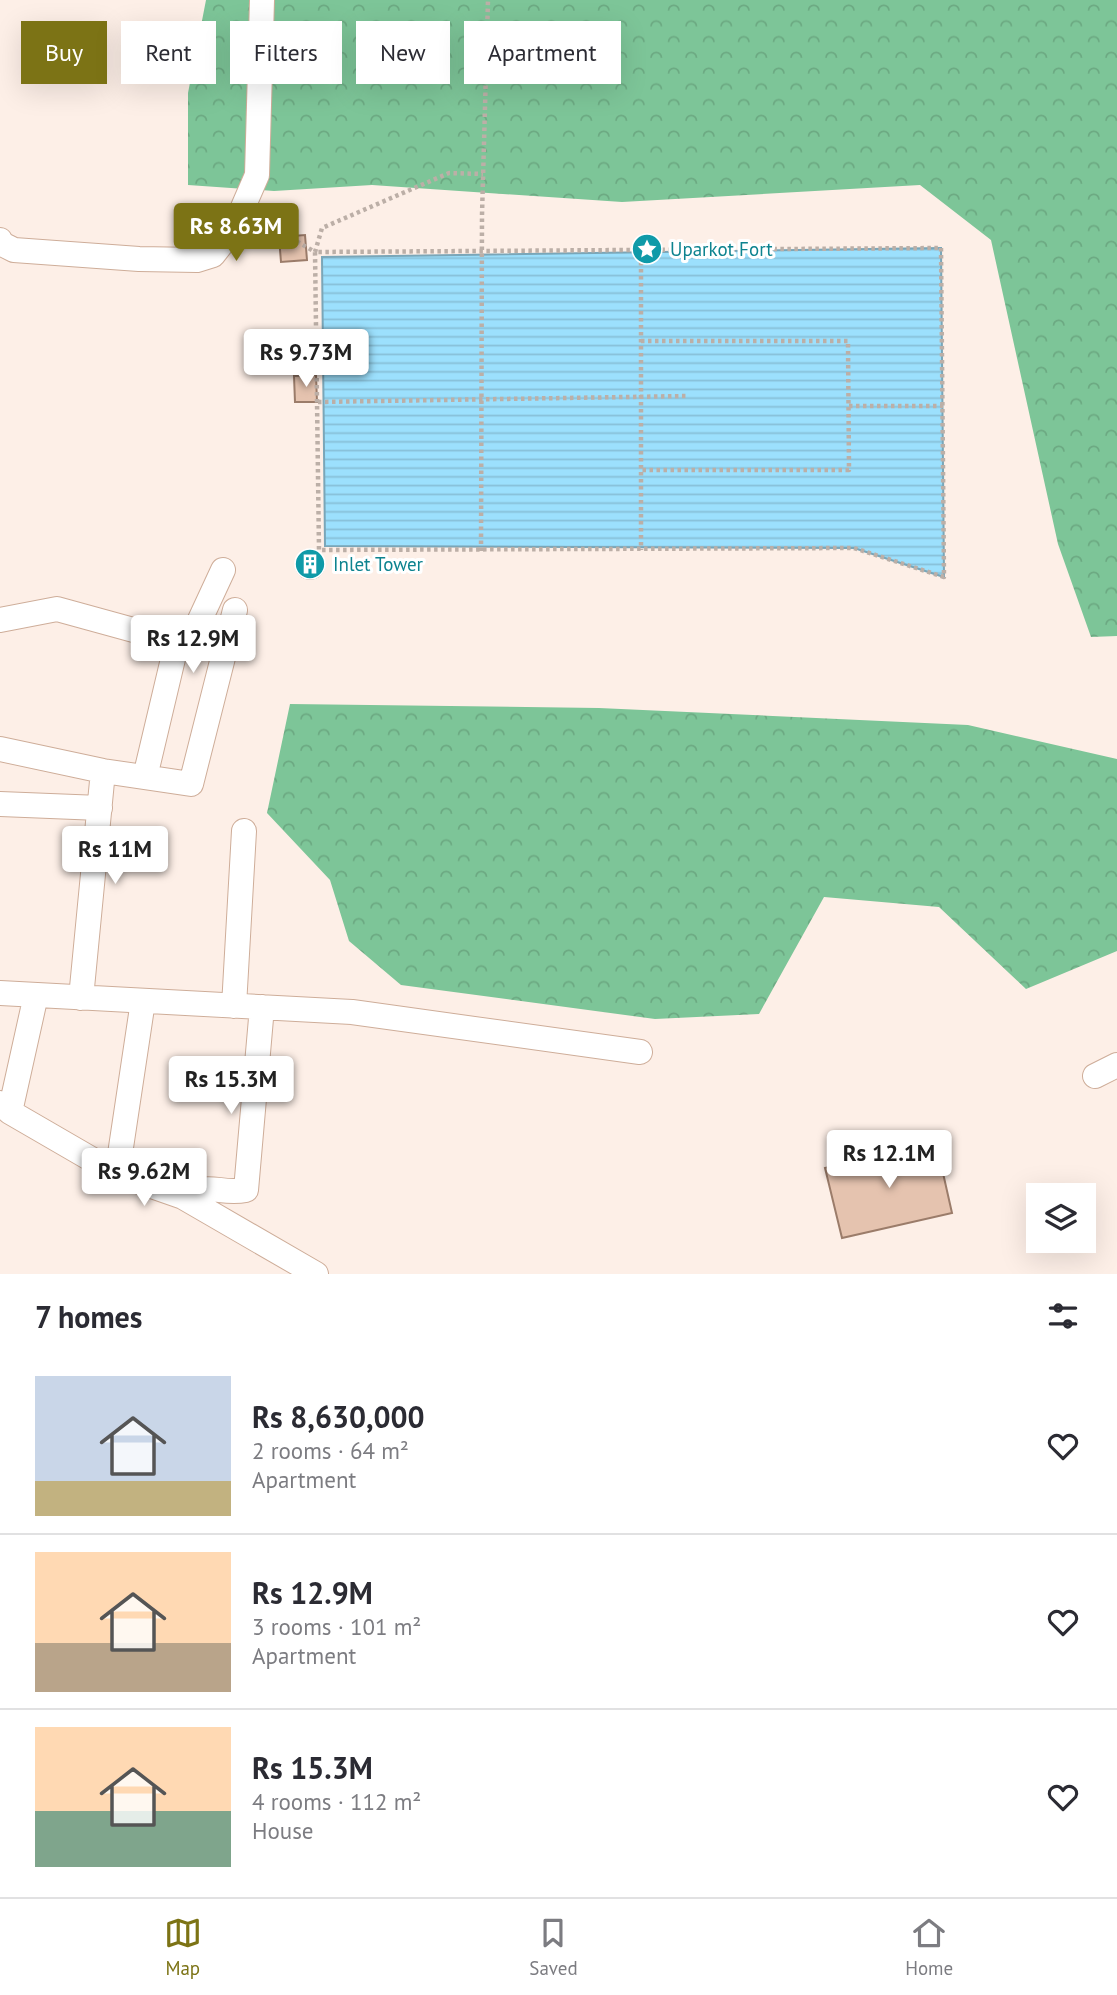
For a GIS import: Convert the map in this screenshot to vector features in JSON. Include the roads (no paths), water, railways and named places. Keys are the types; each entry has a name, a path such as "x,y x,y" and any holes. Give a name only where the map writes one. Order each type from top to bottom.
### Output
{"street":[{"path":"0,240 14,250 139,260 197,260 213,254 234,228 257,175 262,0"},
{"path":"0,620 57,609 177,642 191,639 223,570"},
{"path":"0,749 103,771 191,784 235,610"},
{"path":"145,777 177,642"},
{"path":"81,998 103,771"},
{"path":"0,804 100,808"},
{"path":"234,1006 244,831"},
{"path":"0,993 352,1012 640,1052"},
{"path":"36,995 5,1107 117,1174 183,1197 316,1274"},
{"path":"117,1174 143,1001"},
{"path":"183,1197 200,1187 236,1192 246,1190 262,1007"}],"water":[{"path":"941,248 944,577 854,548 325,546 322,257"}],"place":[{"name":"Uparkot Fort","path":"647,249"},
{"name":"Inlet Tower","path":"310,564"}]}
